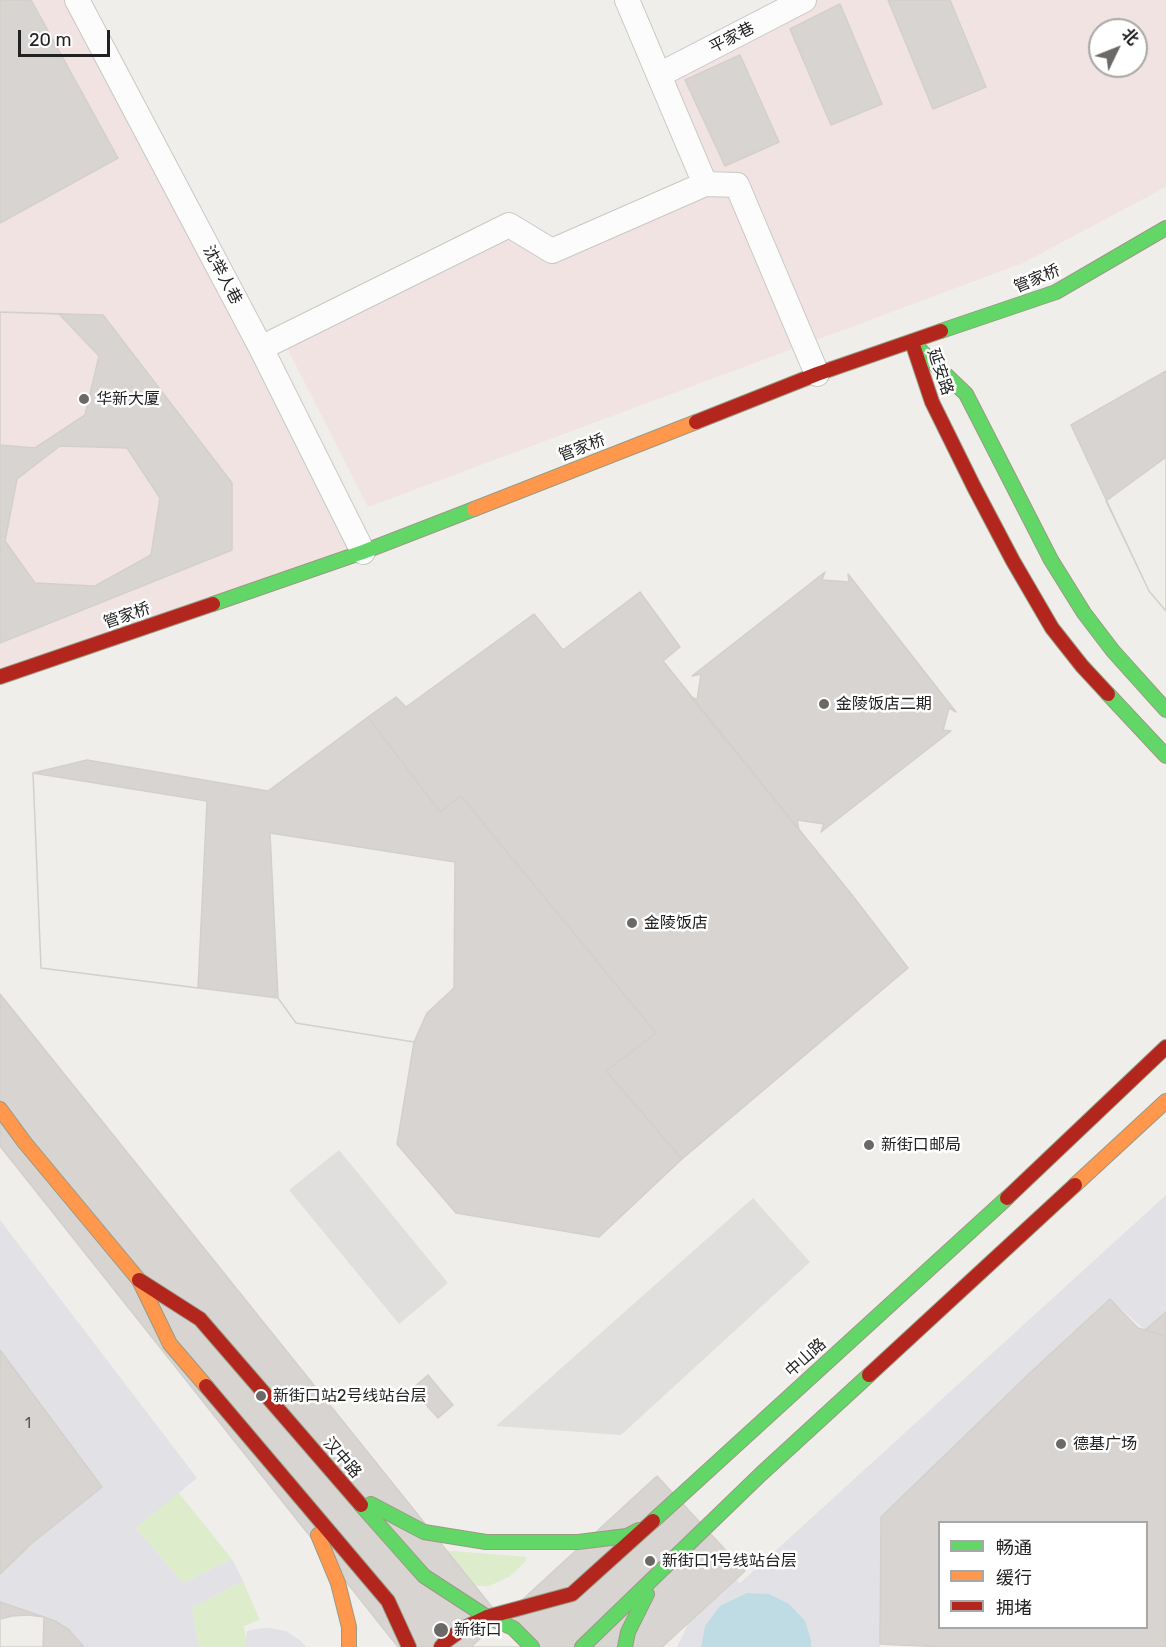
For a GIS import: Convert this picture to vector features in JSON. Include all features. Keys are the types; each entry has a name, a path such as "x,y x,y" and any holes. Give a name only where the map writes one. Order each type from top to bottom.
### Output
{"main road":[{"name":"管家桥","path":"0,677 363,552 817,374 1056,292 1166,228"},
{"name":"延安路","path":"912,342 966,394 1024,510 1051,560 1084,613 1113,651 1166,710"},
{"name":"延安路","path":"912,342 932,402 953,445 1013,561 1052,628 1082,666 1166,756"},
{"name":"中山路","path":"441,1647 464,1628 487,1617 572,1594 1018,1188 1166,1047"},
{"path":"582,1647 761,1474 1166,1101"},
{"name":"汉中路","path":"0,1109 25,1143 139,1281 171,1344 388,1601 409,1647"},
{"name":"汉中路","path":"139,1281 200,1319 424,1576 487,1617 513,1629 531,1646"},
{"path":"336,1477 365,1500 395,1518 424,1532 449,1537 486,1542 578,1542 627,1536 646,1526"},
{"path":"308,1508 338,1583 349,1627 349,1647"},
{"path":"625,1647 628,1632 640,1606 653,1583 675,1557"}],"street":[{"name":"沈举人巷","path":"77,0 261,348 363,552"},
{"path":"627,0 705,184"},
{"name":"平家巷","path":"659,75 804,0"},
{"path":"261,348 509,225 552,250 705,184 737,185 817,374"}],"shaded area":[{"path":"0,0 75,0 363,552 0,677"},
{"path":"804,0 1166,0 1166,187 1023,263 368,507 282,338 509,225 552,250 705,184 659,75"},
{"path":"339,1150 448,1283 399,1324 289,1190"},
{"path":"1166,1195 1166,1336 1145,1330 1110,1299 881,1517 880,1647 811,1647 811,1640 705,1626 701,1647 677,1647 700,1599 723,1566 740,1583"},
{"path":"753,1198 810,1262 621,1435 496,1426"},
{"path":"0,1220 197,1478 136,1528 183,1583 232,1559 243,1581 192,1608 199,1647 83,1647 55,1621 0,1602 0,1574 18,1556 102,1487 0,1350"},
{"path":"262,1628 286,1631 306,1647 245,1647 247,1631"}],"green space":[{"path":"178,1492 232,1559 183,1583 136,1528"},
{"path":"441,1550 526,1557 526,1561 509,1577 489,1586 476,1586 461,1577"},
{"path":"243,1581 260,1620 244,1626 247,1647 199,1647 192,1608"}],"water":[{"path":"747,1593 769,1594 789,1604 805,1621 811,1647 701,1647 705,1626 720,1606"}],"building":[{"path":"0,0 31,0 118,158 0,223"},
{"path":"888,0 950,0 986,87 933,109"},
{"path":"840,4 882,104 831,125 790,29"},
{"path":"740,55 779,142 725,166 685,80"},
{"name":"华新大厦","path":"0,312 103,315 232,483 232,550 0,643"},
{"path":"0,312 59,314 99,356 85,415 35,448 0,445"},
{"path":"1166,371 1166,611 1149,591 1071,425"},
{"path":"60,446 127,448 160,498 151,555 95,586 35,583 5,541 17,479"},
{"path":"1166,457 1166,611 1149,591 1106,501"},
{"name":"金陵饭店二期","path":"825,572 822,580 849,582 848,574 956,712 949,708 943,730 951,731 821,832 824,824 797,820 799,830 690,696 697,700 701,674 692,676"},
{"path":"640,592 680,647 663,661 908,968 682,1159 606,1071 656,1033 461,796 440,812 368,717 396,697 406,707 534,614 563,650"},
{"path":"368,717 440,812 461,796 656,1033 606,1071 682,1159 599,1237 456,1213 397,1144 414,1042 296,1023 278,998 41,968 33,773 87,760 268,791"},
{"path":"33,773 207,801 198,988 41,968"},
{"path":"270,833 455,862 454,988 427,1013 414,1042 296,1023 278,998"},
{"name":"新街口站2号线站台层","path":"0,994 524,1647 398,1647 0,1146"},
{"name":"德基广场","path":"1110,1299 1138,1328 1166,1336 1166,1647 945,1647 880,1644 881,1517"},
{"path":"1166,1312 1166,1336 1145,1330"},
{"path":"0,1350 102,1487 30,1545 0,1574"},
{"path":"428,1375 453,1405 438,1418 412,1389"},
{"name":"新街口1号线站台层","path":"657,1476 745,1571 662,1647 471,1647"},
{"path":"0,1602 44,1617 43,1647 0,1647"},
{"path":"28,1615 55,1621 69,1630 84,1647 0,1647 0,1619"}],"traffic: fast":[{"path":"941,331 1056,292 1166,228"},
{"path":"916,346 966,394 1051,560 1084,613 1113,651 1166,710"},
{"path":"213,604 363,552 474,509"},
{"path":"1108,694 1166,756"},
{"path":"653,1521 1007,1198"},
{"path":"582,1647 761,1474 869,1375"},
{"path":"371,1504 424,1532 486,1542 578,1542 627,1536 639,1530"},
{"path":"361,1505 424,1576 487,1617 513,1628 532,1647"},
{"path":"625,1647 628,1632 647,1594"}],"traffic: slow":[{"path":"474,509 696,422"},
{"path":"1075,1185 1166,1101"},
{"path":"0,1109 25,1143 139,1280 170,1344 206,1386"},
{"path":"318,1535 338,1583 349,1627 349,1647"}],"traffic: jam":[{"path":"696,422 817,374 941,331"},
{"path":"912,342 932,402 1013,561 1052,628 1108,694"},
{"path":"0,677 213,604"},
{"path":"1007,1198 1166,1047"},
{"path":"869,1375 1075,1185"},
{"path":"139,1280 200,1319 361,1505"},
{"path":"206,1386 388,1601 409,1647"},
{"path":"441,1647 464,1628 487,1617 572,1594 653,1521"}],"place":[{"name":"华新大厦","path":"84,399"},
{"name":"金陵饭店二期","path":"824,704"},
{"name":"金陵饭店","path":"632,923"},
{"name":"新街口邮局","path":"869,1145"},
{"name":"新街口站2号线站台层","path":"261,1396"},
{"name":"德基广场","path":"1061,1444"},
{"name":"新街口1号线站台层","path":"650,1561"},
{"name":"新街口","path":"441,1630"}]}
